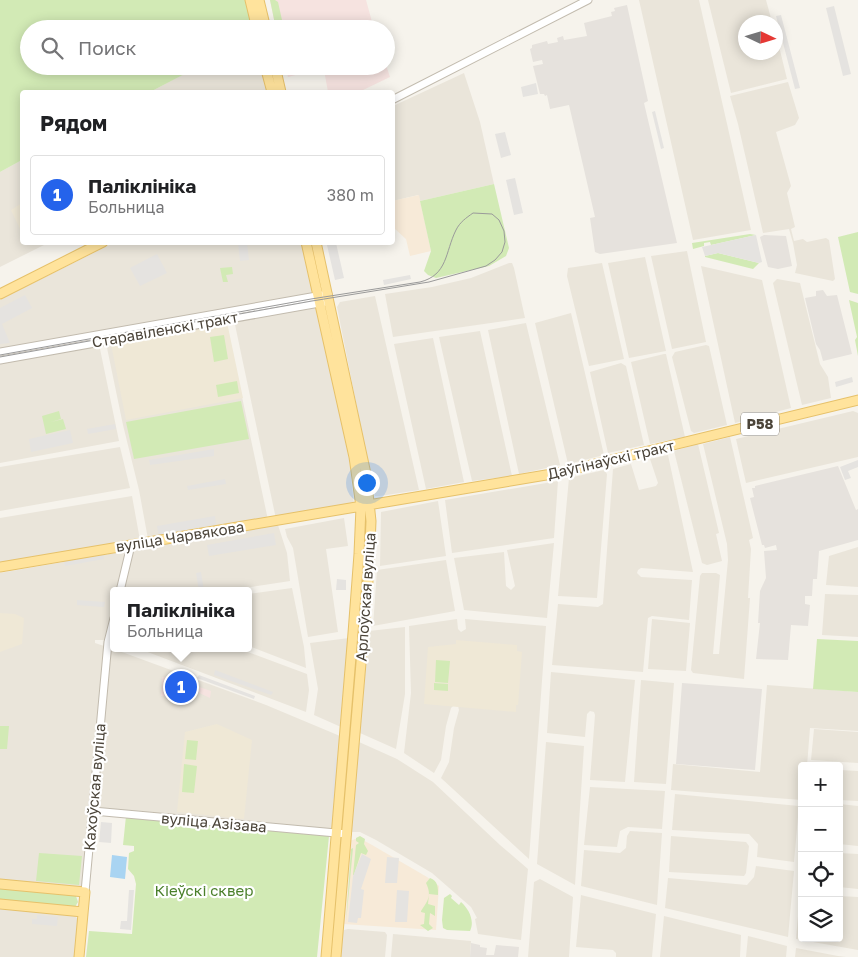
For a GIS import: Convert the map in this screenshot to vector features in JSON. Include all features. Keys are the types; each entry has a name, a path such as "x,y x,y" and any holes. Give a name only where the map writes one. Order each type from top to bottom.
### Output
{"main road":[{"path":"250,0 255,20"},
{"path":"259,0 264,20"},
{"path":"268,75 272,90"},
{"path":"277,75 281,90"},
{"path":"0,294 97,245"},
{"name":"Арлоўская вуліца","path":"308,245 315,260 324,298 365,506 369,569 336,957"},
{"name":"Арлоўская вуліца","path":"315,260 316,245"},
{"name":"Даўгінаўскі тракт","path":"365,506 558,474 858,400"},
{"name":"Арлоўская вуліца","path":"326,957 359,554 365,506"},
{"name":"вуліца Чарвякова","path":"0,567 365,506"},
{"path":"0,884 85,892"},
{"name":"Кахоўская вуліца","path":"79,957 85,892"},
{"path":"0,904 83,912"}],"street":[{"path":"395,98 588,0"},
{"name":"Старавіленскі тракт","path":"0,352 324,298"},
{"name":"Старавіленскі тракт","path":"0,360 324,298"},
{"path":"121,587 131,545"},
{"name":"Кахоўская вуліца","path":"85,892 110,634"},
{"name":"вуліца Азізава","path":"93,811 346,834"}],"shaded area":[{"path":"270,0 366,0 372,20 274,20"},
{"path":"639,0 699,0 751,230 693,240"},
{"path":"708,0 766,0 770,15 738,15 738,60 782,60 787,79 731,93"},
{"path":"627,5 648,101 644,103 677,243 600,254 595,252 590,218 595,217 569,105 550,109 547,95 540,94 533,66 543,64 542,60 533,62 530,49 532,45 547,41 548,44 558,42 557,38 563,36 564,40 587,36 584,23 612,16 611,12 615,11 614,8"},
{"path":"834,6 851,74 843,76 826,8"},
{"path":"783,23 800,88 795,89 783,43"},
{"path":"464,73 480,122 494,184 420,201 418,195 395,201 395,105"},
{"path":"182,75 264,75 268,90 154,90"},
{"path":"325,75 389,75 390,77 363,90 328,90"},
{"path":"788,82 799,118 795,125 776,132 791,186 787,193 795,227 791,229 794,241 803,239 807,242 826,238 829,240 835,279 833,281 795,273 797,265 789,229 763,233 730,96"},
{"path":"536,83 538,94 523,97 521,87"},
{"path":"655,111 664,148 661,149 652,112"},
{"path":"505,132 511,155 501,158 495,134"},
{"path":"20,161 20,245 44,245 0,267 0,172"},
{"path":"515,178 523,213 514,215 506,180"},
{"path":"419,195 431,251 410,256 406,239 395,229 395,200"},
{"path":"20,204 20,229 11,210"},
{"path":"756,235 762,262 759,263 718,253 705,256 702,247"},
{"path":"764,235 786,236 792,266 778,269 768,267 760,237"},
{"path":"109,245 302,245 312,290 310,295 0,351 0,300"},
{"path":"238,245 247,245 249,260 240,261"},
{"path":"327,245 336,245 344,278 335,280"},
{"path":"687,251 706,342 672,349 651,256"},
{"path":"157,254 167,273 140,286 130,268"},
{"path":"645,257 666,351 629,358 608,263"},
{"path":"512,263 514,268 525,318 393,337 385,294 432,287 471,278"},
{"path":"602,263 624,359 589,366 567,276 568,268"},
{"path":"701,266 762,280 791,408 735,423"},
{"path":"410,275 411,279 384,285 383,280"},
{"path":"777,279 800,283 820,364 828,377 831,398 802,405 773,283"},
{"path":"823,290 827,296 837,295 852,354 823,361 816,344 805,298 816,296 816,291"},
{"path":"25,295 32,308 2,324 10,343 0,344 0,308"},
{"path":"375,296 419,490 380,496 375,496 372,488 337,307 340,302"},
{"path":"318,305 349,459 354,505 276,519 234,320"},
{"path":"571,313 604,455 568,464 535,323"},
{"path":"226,321 268,520 148,539 106,343"},
{"path":"224,323 228,327 243,398 126,420 111,344"},
{"path":"526,323 560,465 519,474 488,330"},
{"path":"480,331 512,476 472,481 439,337"},
{"path":"433,338 464,482 426,489 394,344"},
{"path":"99,344 119,441 0,463 0,362"},
{"path":"706,345 709,346 727,425 694,433 691,431 672,357 675,352"},
{"path":"666,354 685,437 650,444 631,362"},
{"path":"621,363 626,366 644,445 608,453 590,372"},
{"path":"852,377 853,382 836,387 835,382"},
{"path":"853,411 858,413 858,457 746,483 736,439"},
{"path":"115,424 116,429 88,434 87,429"},
{"path":"70,430 73,443 31,452 29,439"},
{"path":"730,437 753,538 749,540 751,549 748,598 750,598 744,679 693,673 691,670 700,576 702,573 716,573 720,575 713,654 719,654 728,560 727,544 703,444"},
{"path":"698,444 719,533 716,534 722,561 707,565 702,563 674,451"},
{"path":"120,447 130,488 0,511 0,467"},
{"path":"214,449 214,456 150,465 149,460"},
{"path":"668,455 693,572 641,568 637,573 641,577 692,580 689,620 652,616 648,618 643,672 552,665 558,604 598,607 603,604 613,469 631,464 639,490 656,486 658,483 650,459"},
{"path":"858,460 858,467 848,471 851,478 845,480 840,467"},
{"path":"838,466 856,510 858,509 858,540 819,551 817,579 813,579 812,596 805,596 805,604 810,605 808,626 791,625 788,660 756,659 760,623 758,623 760,591 766,578 764,551 777,550 776,545 765,548 762,545 750,498 754,497 752,488"},
{"path":"604,470 607,474 597,598 558,596 569,478"},
{"path":"225,479 226,484 188,490 187,486"},
{"path":"558,481 554,538 452,553 445,500"},
{"path":"132,496 140,540 0,564 0,518"},
{"path":"438,501 446,556 380,566 381,512"},
{"path":"215,516 216,527 159,537 157,526"},
{"path":"344,518 348,546 326,549 338,632 308,637 293,548 285,529"},
{"path":"276,523 287,553 290,581 251,587 123,587 134,548"},
{"path":"274,533 276,545 209,556 207,545"},
{"path":"554,543 547,618 464,610 454,558 504,552 506,586 511,590 515,586 507,550"},
{"path":"858,547 858,587 826,585 829,556"},
{"path":"127,551 118,587 110,587 110,618 105,640 95,640 95,643 104,646 105,650 82,888 0,883 0,573"},
{"path":"103,554 104,559 65,566 64,561"},
{"path":"446,560 455,611 373,626 377,570"},
{"path":"201,572 203,587 198,587 196,573"},
{"path":"337,579 346,580 346,590 336,590"},
{"path":"292,588 304,647 306,668 252,647 252,593"},
{"path":"825,594 858,595 858,637 822,635"},
{"path":"77,600 105,602 104,607 77,605"},
{"path":"0,613 15,614 24,618 22,644 0,652"},
{"path":"457,619 458,629 461,632 466,629 465,619 546,626 529,859 441,778 449,762 454,728 459,710 458,706 454,705 451,708 446,726 441,760 434,773 404,753 411,693 409,626"},
{"path":"652,619 690,623 686,671 648,669"},
{"path":"405,627 405,694 396,749 360,733 369,631"},
{"path":"349,638 341,727 314,715 318,689 310,643"},
{"path":"456,640 517,645 517,651 522,652 516,712 424,704 428,647 456,644"},
{"path":"111,652 122,652 266,705 340,736 332,831 96,810"},
{"path":"148,652 248,652 307,674 309,690 306,712"},
{"path":"215,670 273,692 271,695 214,675"},
{"path":"551,672 635,680 625,782 590,780 594,712 590,711 587,714 585,737 547,733"},
{"path":"199,675 255,696 254,699 197,678"},
{"path":"162,677 172,678 172,683 186,684 187,681 196,683 196,686 211,691 210,698 195,691 179,689 175,690 172,697 161,696"},
{"path":"641,680 674,683 666,784 634,782"},
{"path":"682,683 762,689 755,770 676,764"},
{"path":"767,685 858,692 858,731 810,728 807,762 798,762 798,800 671,790 673,764 760,772"},
{"path":"217,724 252,740 244,819 177,812 185,732"},
{"path":"814,729 858,732 858,763 811,760"},
{"path":"359,742 397,759 433,782 528,869 521,940 478,934 475,919 477,918 471,907 432,873 376,840 360,832 351,832"},
{"path":"546,742 584,746 575,885 537,864"},
{"path":"338,757 334,800 332,798 335,758"},
{"path":"843,770 858,771 858,801 843,800"},
{"path":"590,787 665,791 662,829 628,827 620,831 617,847 584,845"},
{"path":"675,794 798,806 794,862 757,857 758,844 749,834 672,830"},
{"path":"843,804 858,806 858,846 843,844"},
{"path":"101,822 112,823 111,843 99,842"},
{"path":"630,831 662,833 657,905 581,886 584,850 620,853 626,848 627,836"},
{"path":"671,836 746,842 749,846 746,873 744,876 669,872"},
{"path":"361,839 372,845 439,886 436,930 343,924 350,841"},
{"path":"843,853 858,854 858,889 843,887"},
{"path":"362,854 371,859 361,889 364,890 361,918 358,918 357,923 348,922 353,876"},
{"path":"387,857 399,858 397,883 385,883"},
{"path":"756,866 794,871 788,937 665,908 668,878 747,885 754,877"},
{"path":"540,879 573,897 569,957 528,957 534,882"},
{"path":"129,890 134,890 131,930 120,929 121,921 127,921"},
{"path":"397,890 409,891 407,922 395,922"},
{"path":"581,895 656,914 652,957 616,957 616,953 613,950 576,947"},
{"path":"843,896 858,897 858,950 813,942 843,942"},
{"path":"0,907 73,914 78,919 75,957 0,957"},
{"path":"37,915 58,917 57,926 32,924 32,919 37,919"},
{"path":"664,916 741,935 740,957 660,957"},
{"path":"798,916 798,939 796,939"},
{"path":"344,930 385,932 387,935 385,957 341,957 343,933"},
{"path":"393,934 471,941 470,957 391,957"},
{"path":"748,936 787,946 786,957 746,957"},
{"path":"471,943 487,948 486,955 494,955 496,945 519,947 518,957 470,957"},
{"path":"796,948 838,956 846,957 795,957"}],"green space":[{"path":"0,0 246,0 251,20 20,20 20,75 183,75 154,90 20,90 20,161 0,172"},
{"path":"270,0 278,2 282,20 274,20"},
{"path":"494,184 509,248 506,256 489,266 436,278 428,275 424,271 431,251 420,201"},
{"path":"858,232 858,294 850,292 838,237"},
{"path":"750,234 756,235 711,245 710,242 704,243 704,246 693,249 692,243"},
{"path":"718,253 759,263 753,269 705,257"},
{"path":"232,267 233,274 226,275 228,282 223,282 220,268"},
{"path":"849,300 858,303 858,356 855,340 857,337"},
{"path":"224,335 228,359 214,362 210,337"},
{"path":"237,381 239,393 218,397 216,385"},
{"path":"241,401 249,439 134,459 126,422"},
{"path":"59,411 61,419 51,422 63,419 66,429 46,434 42,416"},
{"path":"817,639 858,641 858,692 813,689"},
{"path":"436,660 450,661 448,683 435,682"},
{"path":"434,683 448,684 448,691 434,690"},
{"path":"0,726 9,726 7,749 0,749"},
{"path":"187,740 198,741 196,760 185,759"},
{"path":"184,764 197,766 194,793 182,792"},
{"name":"Кіеўскі сквер","path":"126,816 329,836 317,957 86,957 89,931 132,934 136,884 134,876 128,869 129,853 134,851 134,846 123,845"},
{"path":"360,836 365,839 364,844 368,851 366,855 361,853 353,875 356,845 359,843 356,841 356,838"},
{"path":"353,848 346,923 351,849"},
{"path":"39,853 82,856 79,885 36,881"},
{"path":"430,878 433,879 438,887 438,895 429,894 428,904 435,906 435,916 430,913 429,924 433,928 428,931 420,925 424,924 425,913 421,911 428,898 429,891 426,883"},
{"path":"0,888 71,895 76,896 78,902 75,907 71,907 0,901"},
{"path":"450,894 451,898 459,905 461,902 469,912 472,923 470,931 447,930 443,928 444,898"}],"water":[{"path":"112,855 127,857 125,879 110,877"}],"tram line":[{"path":"0,355 311,299 420,282 429,279 441,268 458,227 463,220 473,213 492,214 499,220 504,231 505,242 502,252 495,260 486,266 429,282 0,357"}],"place":[{"name":"Паліклініка","path":"181,687"}]}
